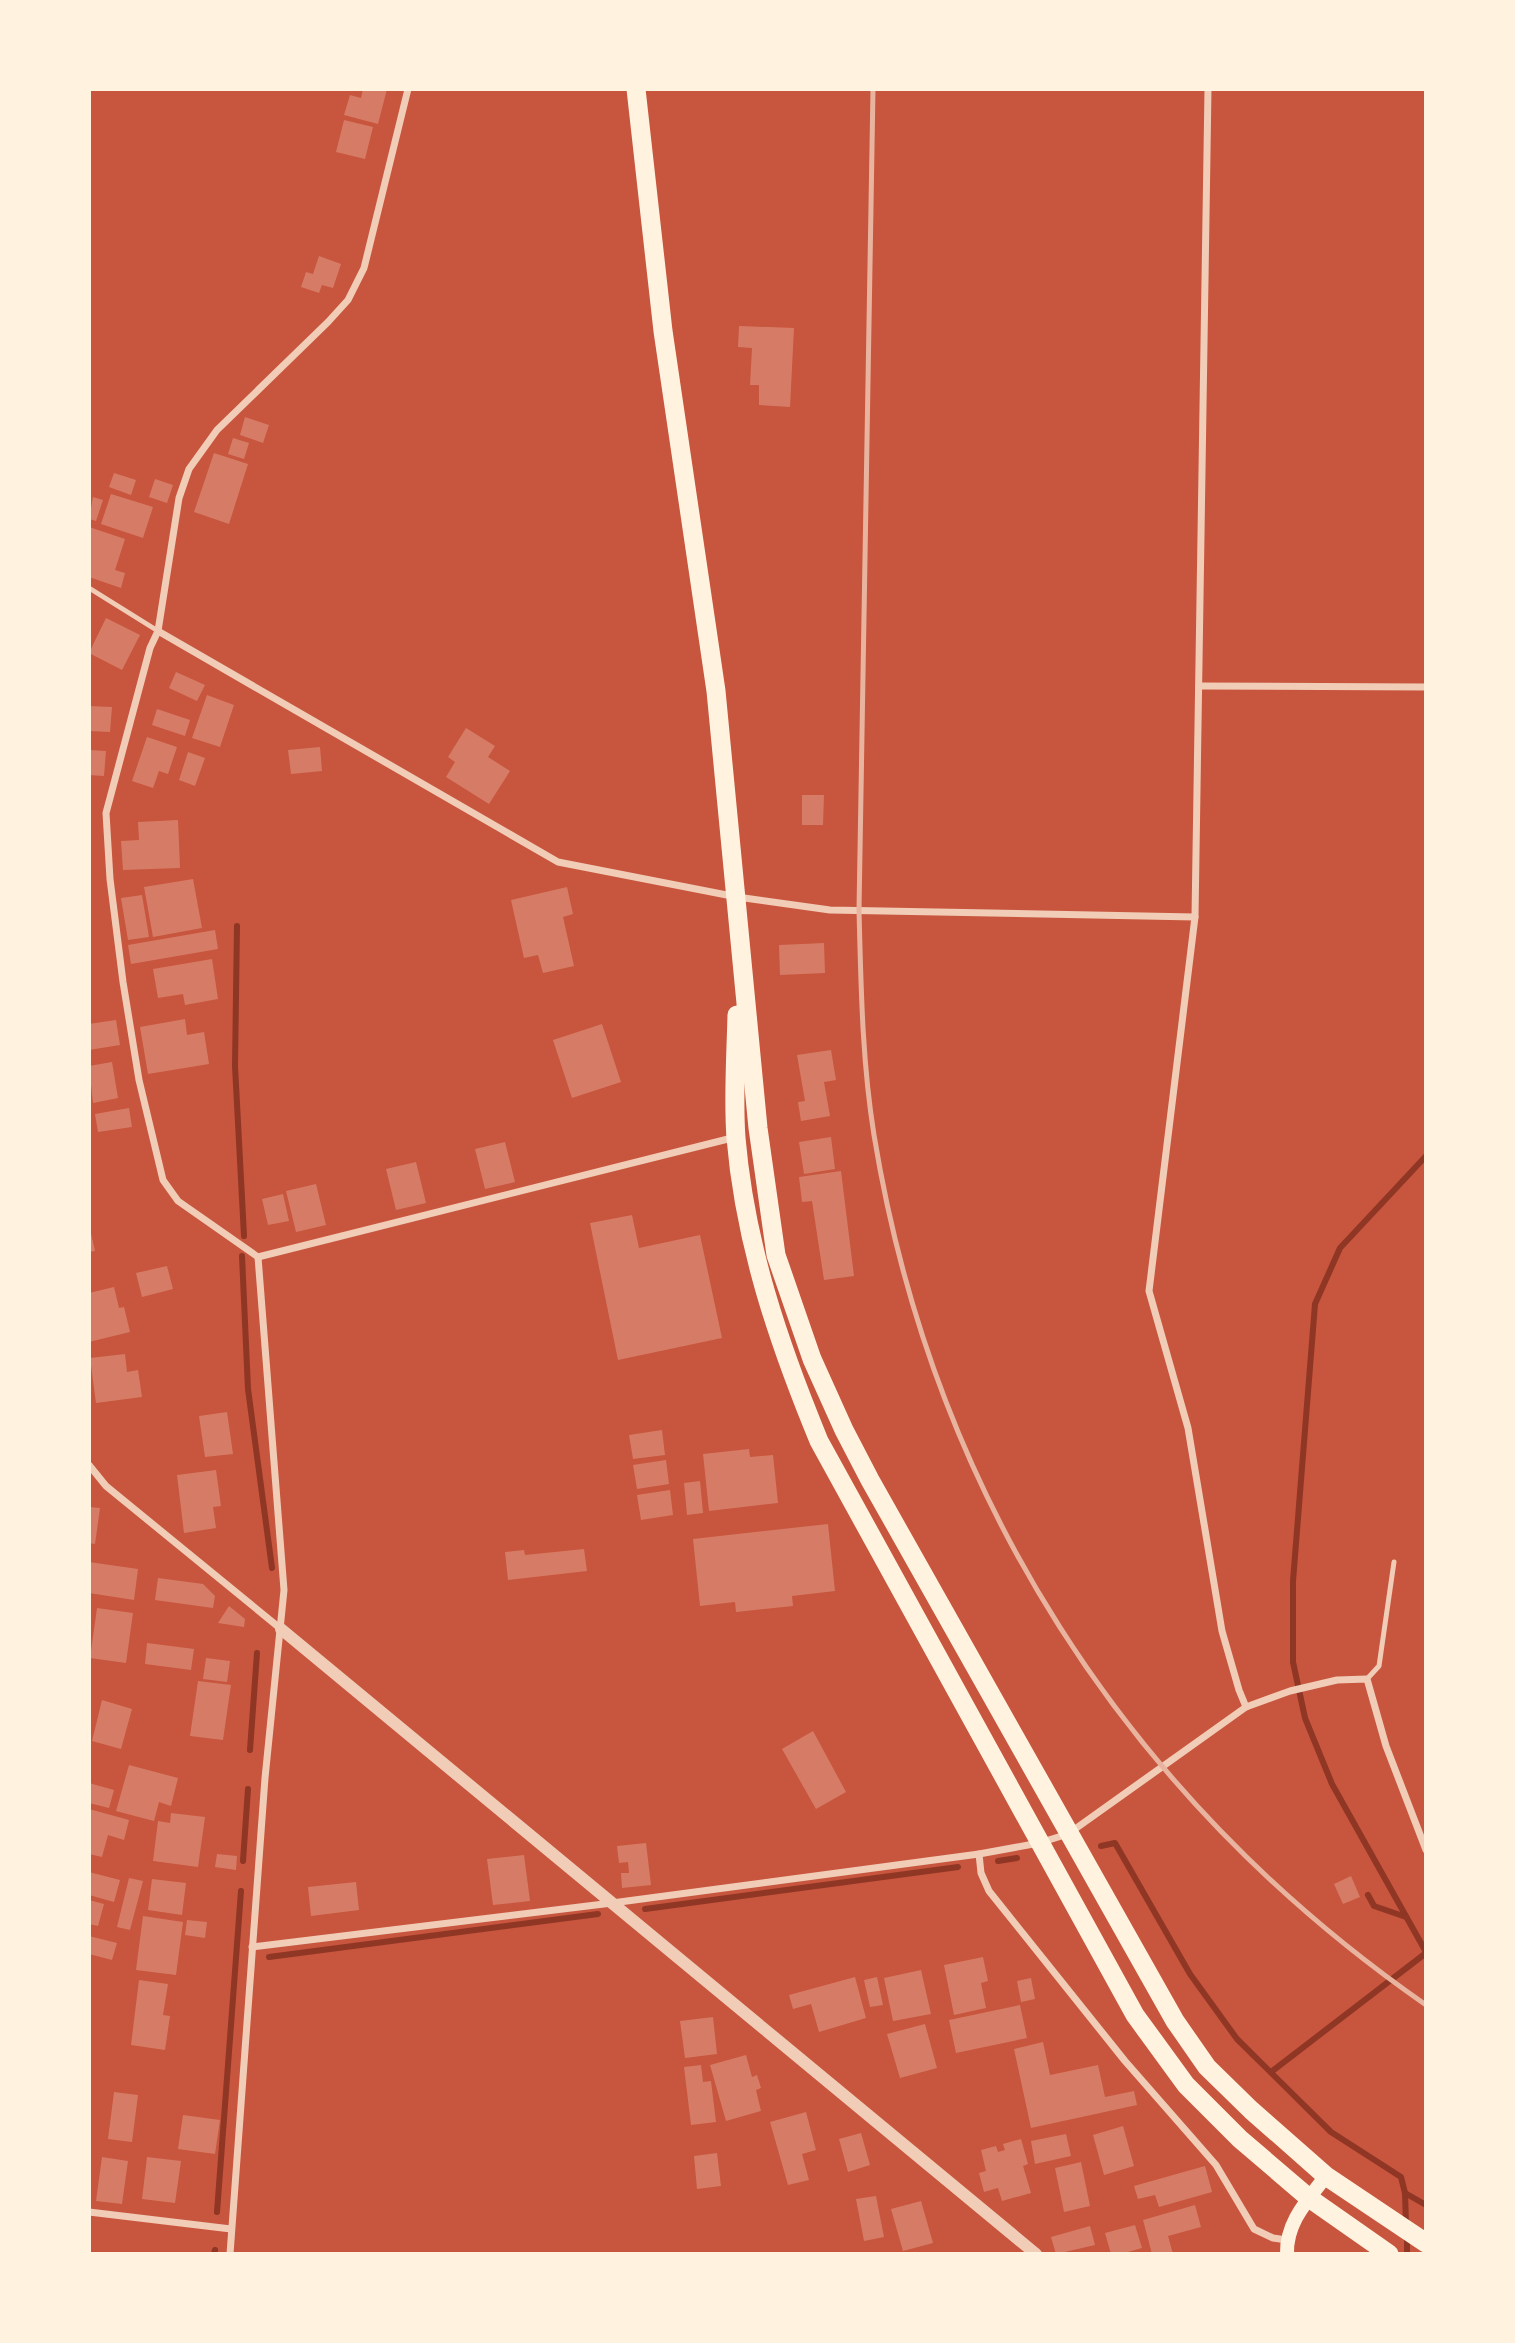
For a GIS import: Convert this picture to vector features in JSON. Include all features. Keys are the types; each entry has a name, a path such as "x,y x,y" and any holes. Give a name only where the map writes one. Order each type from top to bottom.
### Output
{"highway":[{"path":"636,89 663,331 716,691 758,1128 776,1255 812,1359 870,1480 1175,2021 1207,2067 1251,2110 1326,2176 1426,2244"},
{"path":"737,897 736,1137 748,1224 768,1307 819,1441 1135,2015 1186,2085 1240,2139 1310,2198 1382,2250"}],"main road":[{"path":"1287,2247 1297,2213 1326,2176"}],"street":[{"path":"408,89 364,268 348,300 328,323 217,430 189,469 179,498 158,631 150,648 106,813 110,879 125,994 139,1080 163,1180 178,1201 258,1257 736,1137"},
{"path":"1208,89 1195,917 1149,1292 1188,1428 1222,1631 1246,1707"},
{"path":"158,631 558,862 737,897 830,910 1195,917"},
{"path":"1199,686 1426,687"},
{"path":"230,2254 265,1777 284,1590 258,1257"},
{"path":"89,1465 106,1486 1036,2254"},
{"path":"252,1947 612,1903 979,1854 1039,1843 1068,1834 1246,1707 1290,1691 1337,1680 1367,1679 1386,1746 1426,1850"},
{"path":"979,1854 981,1873 989,1891 1125,2061 1216,2165 1254,2229 1287,2247"},
{"path":"89,2212 232,2229"}],"lane":[{"path":"89,588 158,631"},
{"path":"1367,1679 1379,1667 1394,1562"}],"building":[{"path":"363,89 387,89 378,124 344,115 350,95 361,98"},
{"path":"344,120 373,127 365,159 336,152"},
{"path":"319,256 341,264 333,288 322,285 319,293 301,287 306,272 313,274"},
{"path":"739,326 794,328 790,407 759,405 759,385 750,385 752,348 738,347"},
{"path":"245,417 269,425 263,443 240,435"},
{"path":"233,438 249,443 244,459 228,454"},
{"path":"214,453 248,464 229,524 194,512"},
{"path":"114,473 136,480 131,495 109,487"},
{"path":"155,479 173,485 167,503 149,497"},
{"path":"111,494 153,507 143,538 101,524"},
{"path":"93,497 103,500 96,521 89,519"},
{"path":"89,527 125,539 115,570 125,573 121,588 89,577"},
{"path":"106,618 140,635 122,670 89,653"},
{"path":"176,672 205,685 197,701 169,688"},
{"path":"207,695 234,705 220,747 192,738"},
{"path":"89,706 112,707 110,732 89,731"},
{"path":"157,709 190,720 185,736 152,725"},
{"path":"466,728 495,746 488,757 510,771 489,804 446,777 455,762 448,757"},
{"path":"147,737 177,747 168,774 159,771 153,788 132,781"},
{"path":"320,747 322,771 291,774 288,750"},
{"path":"89,750 106,751 104,776 89,775"},
{"path":"188,752 205,758 195,786 179,780"},
{"path":"802,795 824,795 823,825 802,825"},
{"path":"178,820 180,868 123,870 121,841 139,840 138,822"},
{"path":"193,879 202,928 153,937 144,887"},
{"path":"567,887 573,914 563,917 574,966 543,973 538,955 524,958 511,900"},
{"path":"142,895 149,937 128,940 121,898"},
{"path":"215,930 218,949 131,964 128,945"},
{"path":"824,943 825,973 780,975 779,945"},
{"path":"212,959 218,999 185,1005 183,994 158,998 153,969"},
{"path":"185,1019 187,1035 204,1032 209,1064 148,1074 140,1027"},
{"path":"116,1020 120,1045 89,1050 89,1024"},
{"path":"602,1024 621,1082 572,1098 553,1040"},
{"path":"831,1050 836,1080 824,1082 830,1116 801,1121 798,1102 805,1101 797,1055"},
{"path":"112,1062 118,1098 93,1103 89,1066"},
{"path":"129,1108 132,1127 98,1132 95,1114"},
{"path":"831,1137 835,1169 804,1174 799,1142"},
{"path":"505,1142 515,1182 485,1189 475,1149"},
{"path":"416,1162 426,1203 396,1210 386,1169"},
{"path":"841,1171 854,1276 824,1280 812,1201 802,1202 799,1177"},
{"path":"316,1184 326,1225 296,1232 286,1191"},
{"path":"283,1194 289,1221 268,1225 262,1199"},
{"path":"632,1215 639,1248 700,1235 722,1338 618,1360 590,1223"},
{"path":"89,1230 95,1251 89,1252"},
{"path":"167,1266 173,1289 142,1297 136,1273"},
{"path":"114,1287 119,1308 124,1307 130,1332 89,1342 89,1293"},
{"path":"125,1354 127,1372 138,1370 142,1397 96,1403 90,1358"},
{"path":"227,1412 233,1454 205,1457 199,1416"},
{"path":"662,1430 665,1455 633,1459 629,1435"},
{"path":"749,1449 750,1457 773,1455 778,1503 709,1511 703,1454"},
{"path":"666,1460 669,1484 637,1489 633,1465"},
{"path":"216,1470 221,1506 213,1507 216,1528 184,1533 177,1475"},
{"path":"700,1481 703,1513 687,1515 684,1483"},
{"path":"670,1490 673,1515 641,1520 637,1495"},
{"path":"89,1507 100,1508 95,1544 89,1543"},
{"path":"828,1524 835,1591 792,1596 793,1606 736,1612 735,1602 700,1606 693,1539"},
{"path":"584,1549 587,1571 508,1580 505,1552 524,1550 525,1555"},
{"path":"89,1562 138,1569 134,1600 89,1593"},
{"path":"158,1578 203,1584 215,1596 213,1608 155,1600"},
{"path":"229,1606 245,1619 244,1627 218,1623"},
{"path":"97,1608 133,1613 126,1663 90,1658"},
{"path":"147,1643 194,1649 191,1670 145,1664"},
{"path":"206,1658 230,1661 227,1682 203,1679"},
{"path":"198,1681 231,1685 223,1740 190,1736"},
{"path":"102,1700 132,1709 121,1749 92,1741"},
{"path":"813,1731 846,1792 816,1809 782,1749"},
{"path":"129,1765 178,1778 171,1806 159,1802 154,1821 116,1811"},
{"path":"89,1783 114,1790 109,1808 89,1803"},
{"path":"89,1809 129,1820 124,1840 108,1835 102,1857 89,1854"},
{"path":"171,1813 205,1817 198,1867 153,1861 158,1821 170,1823"},
{"path":"646,1843 651,1885 622,1888 621,1873 629,1873 628,1862 619,1863 617,1846"},
{"path":"217,1854 237,1856 236,1870 215,1867"},
{"path":"524,1855 530,1901 493,1905 487,1859"},
{"path":"89,1872 120,1880 114,1902 89,1895"},
{"path":"1351,1876 1360,1897 1343,1904 1334,1884"},
{"path":"129,1878 143,1881 130,1930 117,1927"},
{"path":"152,1879 186,1883 182,1915 148,1910"},
{"path":"356,1882 359,1910 311,1916 308,1887"},
{"path":"89,1900 104,1904 98,1926 89,1924"},
{"path":"143,1916 183,1922 176,1975 136,1970"},
{"path":"187,1920 207,1922 205,1938 185,1935"},
{"path":"89,1936 117,1943 112,1960 89,1954"},
{"path":"983,1957 988,1981 981,1983 986,2008 954,2015 944,1965"},
{"path":"921,1970 931,2014 893,2021 884,1978"},
{"path":"855,1977 866,2018 819,2032 811,2004 793,2009 789,1995"},
{"path":"877,1977 883,2005 870,2007 864,1980"},
{"path":"1031,1978 1035,1999 1021,2002 1017,1981"},
{"path":"139,1980 168,1984 163,2015 170,2016 165,2050 131,2045"},
{"path":"1020,2005 1027,2038 956,2053 949,2020"},
{"path":"713,2017 717,2054 685,2058 680,2021"},
{"path":"925,2024 937,2068 900,2078 887,2034"},
{"path":"1043,2042 1050,2075 1098,2065 1105,2097 1134,2091 1137,2105 1031,2128 1014,2049"},
{"path":"746,2055 752,2077 757,2075 761,2088 756,2090 761,2111 726,2121 710,2065"},
{"path":"701,2065 703,2082 711,2081 716,2122 691,2125 684,2067"},
{"path":"114,2092 138,2095 132,2142 108,2139"},
{"path":"806,2112 816,2150 802,2154 809,2180 788,2185 770,2122"},
{"path":"183,2115 220,2120 215,2154 178,2149"},
{"path":"1123,2126 1134,2166 1104,2175 1093,2135"},
{"path":"861,2133 870,2165 848,2172 839,2139"},
{"path":"1066,2134 1071,2156 1035,2164 1031,2141"},
{"path":"1021,2139 1028,2164 1023,2166 1031,2193 1002,2201 998,2188 984,2192 979,2173 986,2171 981,2150 996,2146 998,2152 1005,2150 1003,2144"},
{"path":"717,2153 721,2186 697,2189 694,2156"},
{"path":"102,2157 128,2161 122,2204 96,2201"},
{"path":"147,2157 181,2161 175,2203 142,2199"},
{"path":"1081,2162 1090,2206 1064,2212 1055,2168"},
{"path":"1205,2166 1212,2192 1159,2207 1155,2195 1138,2199 1134,2186"},
{"path":"876,2196 884,2237 864,2241 856,2199"},
{"path":"921,2201 933,2243 903,2251 891,2209"},
{"path":"1195,2205 1201,2227 1168,2236 1173,2254 1152,2254 1143,2220"},
{"path":"1135,2225 1142,2248 1111,2254 1105,2233"},
{"path":"1090,2226 1095,2245 1056,2254 1051,2237"}],"waterway":[{"path":"237,926 235,1066 244,1236"},
{"path":"1426,1156 1340,1248 1315,1304 1293,1581 1293,1662 1305,1718 1332,1784 1426,1952"},
{"path":"242,1256 248,1389 272,1568"},
{"path":"250,1750 257,1653"},
{"path":"243,1861 248,1789"},
{"path":"1101,1846 1115,1843 1190,1974 1237,2039 1331,2132 1401,2177 1405,2193 1406,2224"},
{"path":"998,1861 1017,1858"},
{"path":"645,1909 958,1867"},
{"path":"217,2212 241,1891"},
{"path":"1368,1895 1374,1906 1406,1917"},
{"path":"269,1957 598,1914"},
{"path":"1271,2072 1426,1953"},
{"path":"1405,2193 1426,2205"},
{"path":"1407,2235 1407,2254"},
{"path":"214,2254 215,2250"}],"railway":[{"path":"873,89 859,910 863,1023 870,1107 902,1267 943,1394 996,1514 1060,1627 1136,1734 1222,1832 1319,1923 1426,2005"}]}
